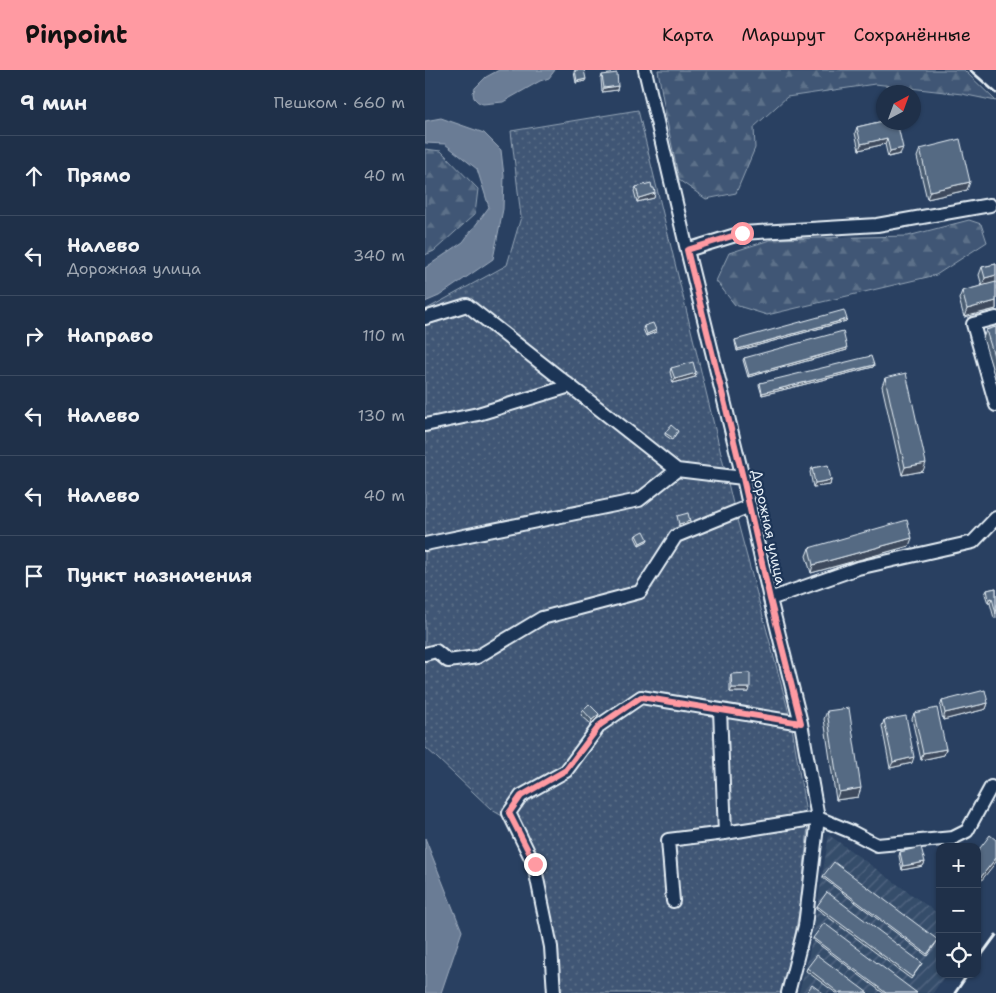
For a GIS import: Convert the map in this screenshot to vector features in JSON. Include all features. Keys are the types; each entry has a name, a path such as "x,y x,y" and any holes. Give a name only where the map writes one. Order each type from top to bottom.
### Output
{"street":[{"name":"Дорожная улица","path":"645,70 801,723 818,818 805,926 788,993"},
{"path":"687,250 742,233 877,225 990,205"},
{"path":"425,318 467,305 677,470 743,478"},
{"path":"996,318 973,324 996,404"},
{"path":"425,425 478,414 570,386"},
{"path":"425,544 639,500 677,470"},
{"path":"425,654 436,651 448,661 477,657 542,618 640,592 676,536 750,506"},
{"path":"770,599 858,568 973,542 996,518"},
{"path":"554,993 551,947 535,864 509,813 521,796 566,770 600,725 641,697 801,723"},
{"path":"720,710 725,833"},
{"path":"673,901 668,840 818,818 853,832 877,845 953,838 967,831 991,787"}],"shaded area":[{"path":"499,70 555,70 549,78 540,81 503,102 483,104 478,102 474,98 475,88 486,77"},
{"path":"441,118 484,133 501,150 504,176 503,209 493,259 439,296 425,302 425,268 463,242 489,207 477,169 445,144 425,143 425,121"},
{"path":"829,835 936,912 936,978 943,978 933,993 799,993 809,955"},
{"path":"425,838 462,931 441,993 425,993"}],"green space":[{"path":"658,70 964,70 996,101 962,94 921,89 921,85 875,84 787,97 754,127 755,148 736,193 706,199 679,180"},
{"path":"638,110 735,512 791,721 808,826 801,900 786,986 783,993 557,993 558,985 526,830 492,810 425,747 425,310 507,265 521,217 511,131"},
{"path":"425,149 441,151 478,189 475,214 434,251 425,255"},
{"path":"969,220 981,224 987,242 936,275 767,315 735,305 716,281 729,253 773,239 908,236"}],"building":[{"path":"575,70 584,70 586,79 577,81"},
{"path":"617,73 618,86 604,88 602,75"},
{"path":"876,123 876,130 899,130 903,148 890,151 887,138 861,144 857,127"},
{"path":"960,139 970,182 930,191 920,149"},
{"path":"651,183 655,193 639,198 636,187"},
{"path":"996,264 996,275 985,278 982,267"},
{"path":"996,282 996,301 967,309 962,291"},
{"path":"844,310 847,319 738,349 735,340"},
{"path":"653,323 656,330 647,334 644,326"},
{"path":"996,327 996,363 986,330"},
{"path":"843,331 847,348 749,375 744,358"},
{"path":"871,356 874,365 762,393 760,383"},
{"path":"693,362 696,373 675,379 671,368"},
{"path":"906,373 926,463 905,467 885,378"},
{"path":"671,425 678,431 673,438 665,433"},
{"path":"828,465 831,480 815,483 812,468"},
{"path":"688,513 690,521 679,524 677,516"},
{"path":"907,520 912,538 813,565 809,548"},
{"path":"644,531 648,539 640,543 636,535"},
{"path":"996,588 996,614 992,598 989,599 987,590"},
{"path":"750,673 750,688 732,688 731,674"},
{"path":"985,690 988,703 945,713 942,701"},
{"path":"589,704 599,714 592,720 583,710"},
{"path":"849,708 861,788 839,792 827,711"},
{"path":"937,708 946,749 923,753 914,713"},
{"path":"906,716 914,757 893,762 884,720"},
{"path":"990,835 996,840 996,858 981,877 981,847"},
{"path":"921,847 925,862 903,866 900,852"},
{"path":"834,862 936,938 936,943 927,954 823,876"},
{"path":"827,892 922,963 912,977 817,906"},
{"path":"824,923 917,993 886,993 813,938"},
{"path":"817,955 868,993 839,993 807,968"},
{"path":"812,985 823,993 806,993"}],"railway":[{"path":"970,70 996,93"},
{"path":"981,956 996,935"},
{"path":"955,993 965,978"}],"route":[{"path":"535,864 509,813 521,796 566,770 600,725 641,697 801,723 687,250 742,233"}]}
